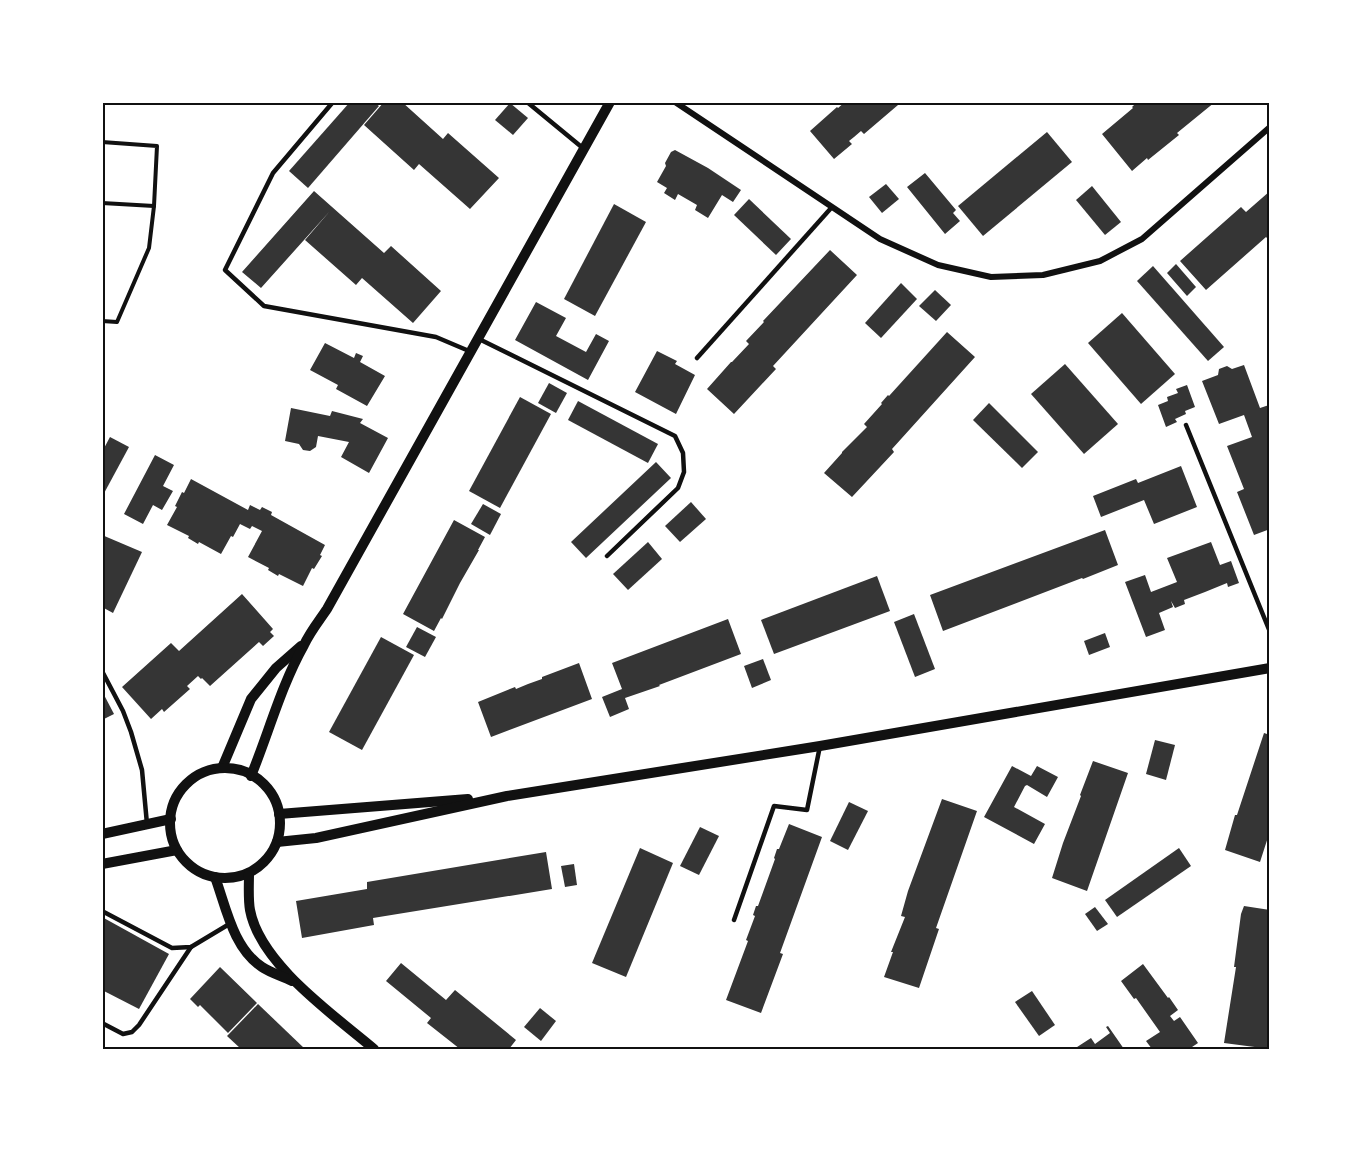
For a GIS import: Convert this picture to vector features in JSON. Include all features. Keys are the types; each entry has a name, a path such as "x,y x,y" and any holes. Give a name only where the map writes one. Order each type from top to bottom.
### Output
{"street":[{"path":"251,776 284,687 304,644 327,609 610,102"},
{"path":"675,102 880,239 938,265 991,277 1043,275 1100,261 1142,240 1270,127"},
{"path":"222,768 251,699 276,668 304,644"},
{"path":"277,842 316,838 507,796 820,746 1270,668"},
{"path":"222,768 243,771 251,776 262,782 275,800 280,820 277,842 266,860 249,873 228,879 207,875 188,864 177,850 170,826 173,805 183,786 201,774 222,768"},
{"path":"279,814 507,796"},
{"path":"102,834 171,819"},
{"path":"102,864 177,850"},
{"path":"249,873 250,911 262,942 295,982 374,1049"},
{"path":"215,877 242,947 262,967 295,982"}],"lane":[{"path":"333,102 273,173 225,270 264,306 436,337 472,352"},
{"path":"527,102 584,149"},
{"path":"697,358 832,207"},
{"path":"479,339 675,436 683,453 684,472 678,488 608,556"},
{"path":"1186,425 1270,632"},
{"path":"102,671 123,711 134,741 142,770 147,824"},
{"path":"734,920 774,806 807,810 820,746"},
{"path":"102,911 172,948 191,947"},
{"path":"102,1023 123,1034 132,1032 191,947 231,923"}],"path":[{"path":"102,142 157,146 149,248 117,322 102,321"},
{"path":"102,203 154,206"}],"building":[{"path":"350,102 374,102 379,106 308,188 289,171"},
{"path":"384,102 402,102 443,139 448,133 499,178 470,209 419,164 414,170 364,125"},
{"path":"845,102 895,102 898,105 864,134 861,131 849,141 852,144 834,159 810,131"},
{"path":"1137,102 1215,102 1177,133 1179,135 1132,171 1102,134"},
{"path":"510,103 528,118 513,135 495,120"},
{"path":"1047,132 1072,162 983,236 958,206"},
{"path":"675,150 741,190 733,202 722,195 708,218 695,210 697,205 678,194 675,200 664,193 667,188 657,182 671,152"},
{"path":"925,173 956,210 953,213 960,221 945,234 907,187"},
{"path":"886,184 899,199 882,213 869,197"},
{"path":"1092,186 1121,222 1105,235 1076,200"},
{"path":"314,191 384,253 391,246 441,291 413,323 362,278 356,285 305,240 330,211 261,288 242,272"},
{"path":"1270,191 1270,241 1266,237 1206,290 1180,261 1241,207 1246,212"},
{"path":"749,199 791,239 776,255 734,215"},
{"path":"614,204 646,222 595,316 564,299"},
{"path":"830,250 857,275 773,366 776,369 734,414 707,389 749,344 746,341 763,321"},
{"path":"1176,264 1196,287 1187,296 1167,273"},
{"path":"1153,266 1224,347 1208,361 1137,281"},
{"path":"901,283 917,299 881,338 865,323"},
{"path":"935,290 951,305 936,321 919,306"},
{"path":"536,302 566,318 556,336 586,352 596,334 609,341 588,380 515,340"},
{"path":"1122,313 1175,374 1141,404 1088,343"},
{"path":"947,332 975,357 892,449 894,452 852,497 824,473 867,427 864,424 881,403"},
{"path":"325,343 354,358 356,353 363,356 360,362 385,376 367,406 336,389 338,385 310,370"},
{"path":"657,351 677,361 675,364 695,375 676,414 635,392"},
{"path":"1065,364 1118,424 1084,454 1031,394"},
{"path":"1244,365 1260,408 1269,405 1270,408 1270,529 1254,535 1237,492 1244,489 1227,446 1252,437 1244,415 1219,424 1202,381 1218,375 1219,369 1227,366 1232,369"},
{"path":"549,383 567,393 556,413 538,403"},
{"path":"1187,385 1195,407 1185,411 1186,414 1175,419 1177,422 1166,427 1158,405 1168,401 1167,397 1178,393 1176,389"},
{"path":"520,397 551,414 500,508 469,491"},
{"path":"578,401 658,444 648,463 568,420"},
{"path":"989,403 1038,452 1022,468 973,420"},
{"path":"291,408 330,416 332,411 363,419 360,423 388,438 369,473 341,457 349,442 318,436 316,447 310,451 303,450 299,444 285,441"},
{"path":"110,437 129,447 102,497 102,452"},
{"path":"155,455 174,465 163,486 173,491 162,510 153,505 143,524 124,514"},
{"path":"656,462 671,478 586,558 571,542"},
{"path":"1181,466 1197,507 1154,524 1144,500 1101,517 1093,496 1136,479 1138,483"},
{"path":"191,479 248,510 250,505 260,510 262,507 272,512 271,515 325,545 320,555 322,556 314,569 312,568 303,586 279,574 278,576 268,570 269,568 248,557 262,531 252,526 250,529 240,524 221,554 199,542 198,544 188,538 189,536 167,525 182,492 184,493"},
{"path":"691,502 706,519 680,542 665,526"},
{"path":"483,504 501,514 490,535 471,524"},
{"path":"454,520 485,537 434,631 403,614"},
{"path":"1105,530 1118,565 943,631 930,595"},
{"path":"102,535 142,552 113,613 102,607"},
{"path":"648,542 662,559 628,590 613,574"},
{"path":"1211,542 1220,565 1231,561 1239,583 1228,587 1227,583 1184,600 1185,604 1175,608 1171,601 1173,607 1159,613 1165,630 1146,637 1125,582 1145,575 1151,592 1177,582 1167,558"},
{"path":"877,576 890,611 774,654 761,620"},
{"path":"242,594 273,629 270,632 274,636 263,646 259,642 210,686 198,676 187,686 190,689 164,712 162,709 151,719 122,687 171,643 179,651"},
{"path":"914,614 935,669 915,677 894,622"},
{"path":"728,619 741,654 625,698 629,709 610,717 602,697 622,689 612,663"},
{"path":"417,627 436,637 425,657 406,647"},
{"path":"1105,633 1110,647 1089,655 1084,641"},
{"path":"381,637 414,655 362,750 329,732"},
{"path":"763,659 771,680 752,688 744,666"},
{"path":"579,663 592,699 491,737 478,702"},
{"path":"102,691 114,714 102,720"},
{"path":"1264,733 1270,735 1270,831 1260,862 1225,850"},
{"path":"1155,740 1175,745 1166,780 1146,774"},
{"path":"1093,761 1128,773 1087,891 1052,878"},
{"path":"1012,766 1031,776 1037,766 1058,777 1047,797 1025,786 1014,807 1045,824 1034,844 984,817"},
{"path":"942,799 977,811 936,928 939,929 919,988 884,977 905,917 901,916 908,891"},
{"path":"849,802 868,811 848,850 830,841"},
{"path":"789,824 822,837 761,1013 726,1000 748,941 746,940 755,916 753,915 756,906 758,906 777,849 779,849"},
{"path":"700,827 719,836 699,875 680,866"},
{"path":"640,848 673,863 626,977 592,963"},
{"path":"1179,848 1191,866 1117,917 1105,900"},
{"path":"546,852 552,889 373,918 374,925 302,938 296,901 367,889 367,882"},
{"path":"574,864 577,885 565,887 561,866"},
{"path":"1244,906 1270,910 1270,1049 1224,1043 1236,967 1234,967 1241,914"},
{"path":"1095,907 1108,924 1097,931 1085,914"},
{"path":"102,917 169,954 139,1009 102,990"},
{"path":"401,963 446,1000 455,990 516,1040 509,1049 460,1049 427,1023 431,1018 386,981"},
{"path":"1143,964 1178,1010 1170,1016 1174,1021 1180,1017 1198,1043 1189,1049 1152,1049 1146,1041 1160,1032 1121,981"},
{"path":"220,967 257,1003 228,1033 200,1005 198,1007 190,999"},
{"path":"1032,991 1055,1025 1039,1036 1015,1002"},
{"path":"258,1004 305,1049 241,1049 227,1036"},
{"path":"540,1008 556,1021 541,1041 524,1027"},
{"path":"1108,1026 1124,1049 1074,1049 1091,1038 1095,1044 1110,1033 1106,1027"}]}
